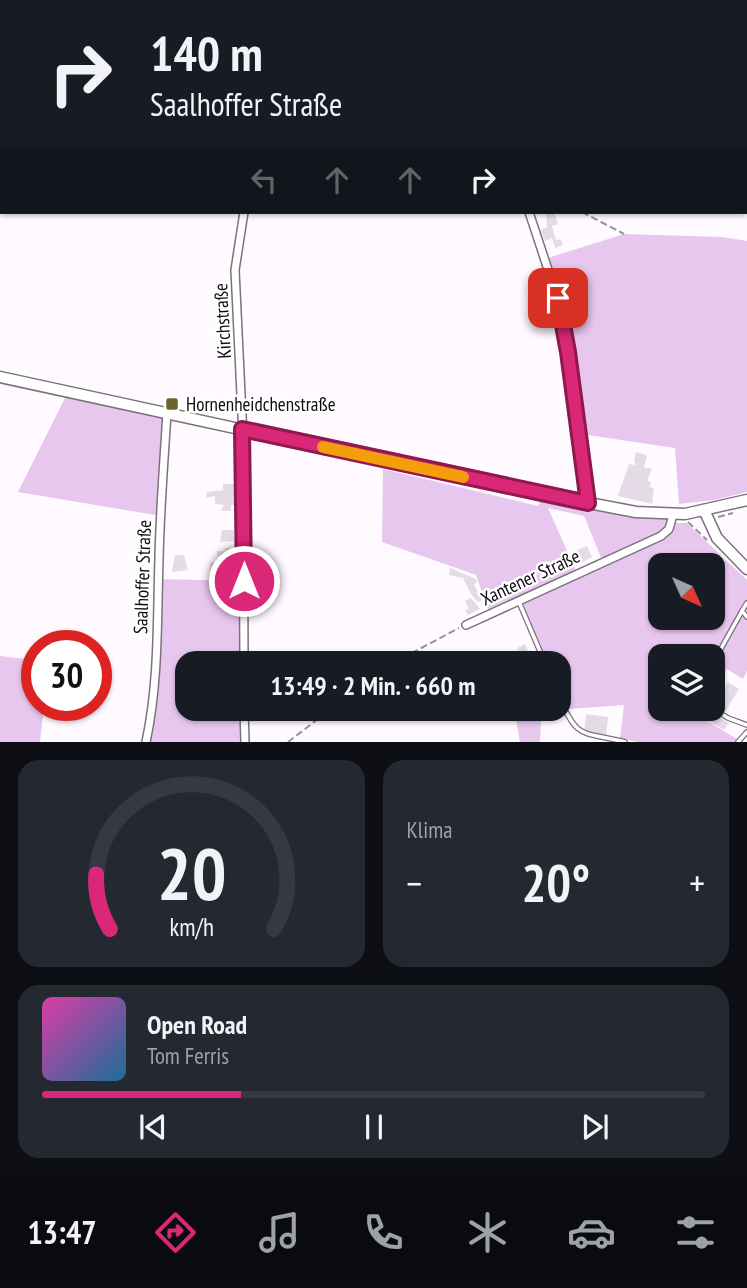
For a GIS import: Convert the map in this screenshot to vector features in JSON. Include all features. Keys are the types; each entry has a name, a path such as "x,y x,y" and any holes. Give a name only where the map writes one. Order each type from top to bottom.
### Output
{"main road":[{"path":"0,377 118,406 167,413 588,503 673,515 747,500"},
{"path":"704,510 717,538 747,569"}],"street":[{"name":"Kirchstraße","path":"242,429 235,270 244,214"},
{"path":"530,214 562,312 588,503"},
{"name":"Saalhoffer Straße","path":"146,742 157,672 159,556 167,413"},
{"path":"242,429 244,651"},
{"name":"Xantener Straße","path":"466,625 661,536 669,529 673,515"},
{"path":"244,721 245,742"}],"lane":[{"path":"519,602 540,651"},
{"path":"724,644 747,603"},
{"path":"742,611 747,617"},
{"path":"725,716 747,725"},
{"path":"570,721 581,733 625,742"},
{"path":"738,742 747,732"}],"path":[{"path":"586,214 624,234"},
{"name":"Xantener Straße","path":"416,651 466,625"},
{"path":"288,742 315,721"}],"shaded area":[{"path":"624,234 722,237 747,241 747,492 714,500 679,504 675,448 581,434 566,321 548,258"},
{"path":"68,392 167,413 161,516 18,492"},
{"path":"383,469 538,506 541,498 669,519 669,525 662,533 602,560 584,516 548,508 577,573 489,613 476,575 382,542"},
{"path":"675,523 687,523 719,553 648,553 648,630 725,630 725,559 747,580 747,599 721,644 648,644 648,721 707,721 737,739 734,742 637,742 620,738 624,705 571,709 571,651 541,651 523,605 527,600 670,531"},
{"path":"158,579 244,581 244,651 175,651 175,721 244,721 245,742 146,742 153,710"},
{"path":"743,616 747,622 747,671 743,679 727,669 725,672 725,647 733,629"},
{"path":"0,656 21,658 21,721 42,721 40,742 0,742"},
{"path":"516,721 541,721 540,742 520,742"}],"building":[{"path":"546,214 555,214 558,224 552,226 556,240 561,239 563,245 555,248 552,238 545,241 541,230 547,227"},
{"path":"636,452 647,455 644,467 652,469 647,481 651,482 650,487 654,488 652,504 618,496 629,464 636,465"},
{"path":"223,484 234,484 234,505 231,505 231,511 221,511 224,505 215,504 215,496 206,498 207,492 223,490"},
{"path":"222,530 234,530 234,541 220,542"},
{"path":"587,546 592,557 583,562 577,550"},
{"path":"225,548 234,548 234,560 217,556 217,551 225,551"},
{"path":"175,555 184,555 188,570 172,572"},
{"path":"210,562 234,564 234,577 218,577 215,571 210,571"},
{"path":"450,568 476,579 477,583 474,584 482,600 478,602 471,594 463,578 449,575"},
{"path":"471,598 480,609 468,615 465,610 469,609 465,601"},
{"path":"525,644 528,651 518,651 517,648"},
{"path":"728,682 739,689 725,712 725,687"},
{"path":"586,714 608,717 606,735 584,732"},
{"path":"709,721 729,723 724,730"}],"slow traffic":[{"path":"323,447 463,477"}],"place":[{"name":"Hornenheidchenstraße","path":"172,404"}],"route":[{"path":"244,581 242,429 588,503 558,298"}]}
